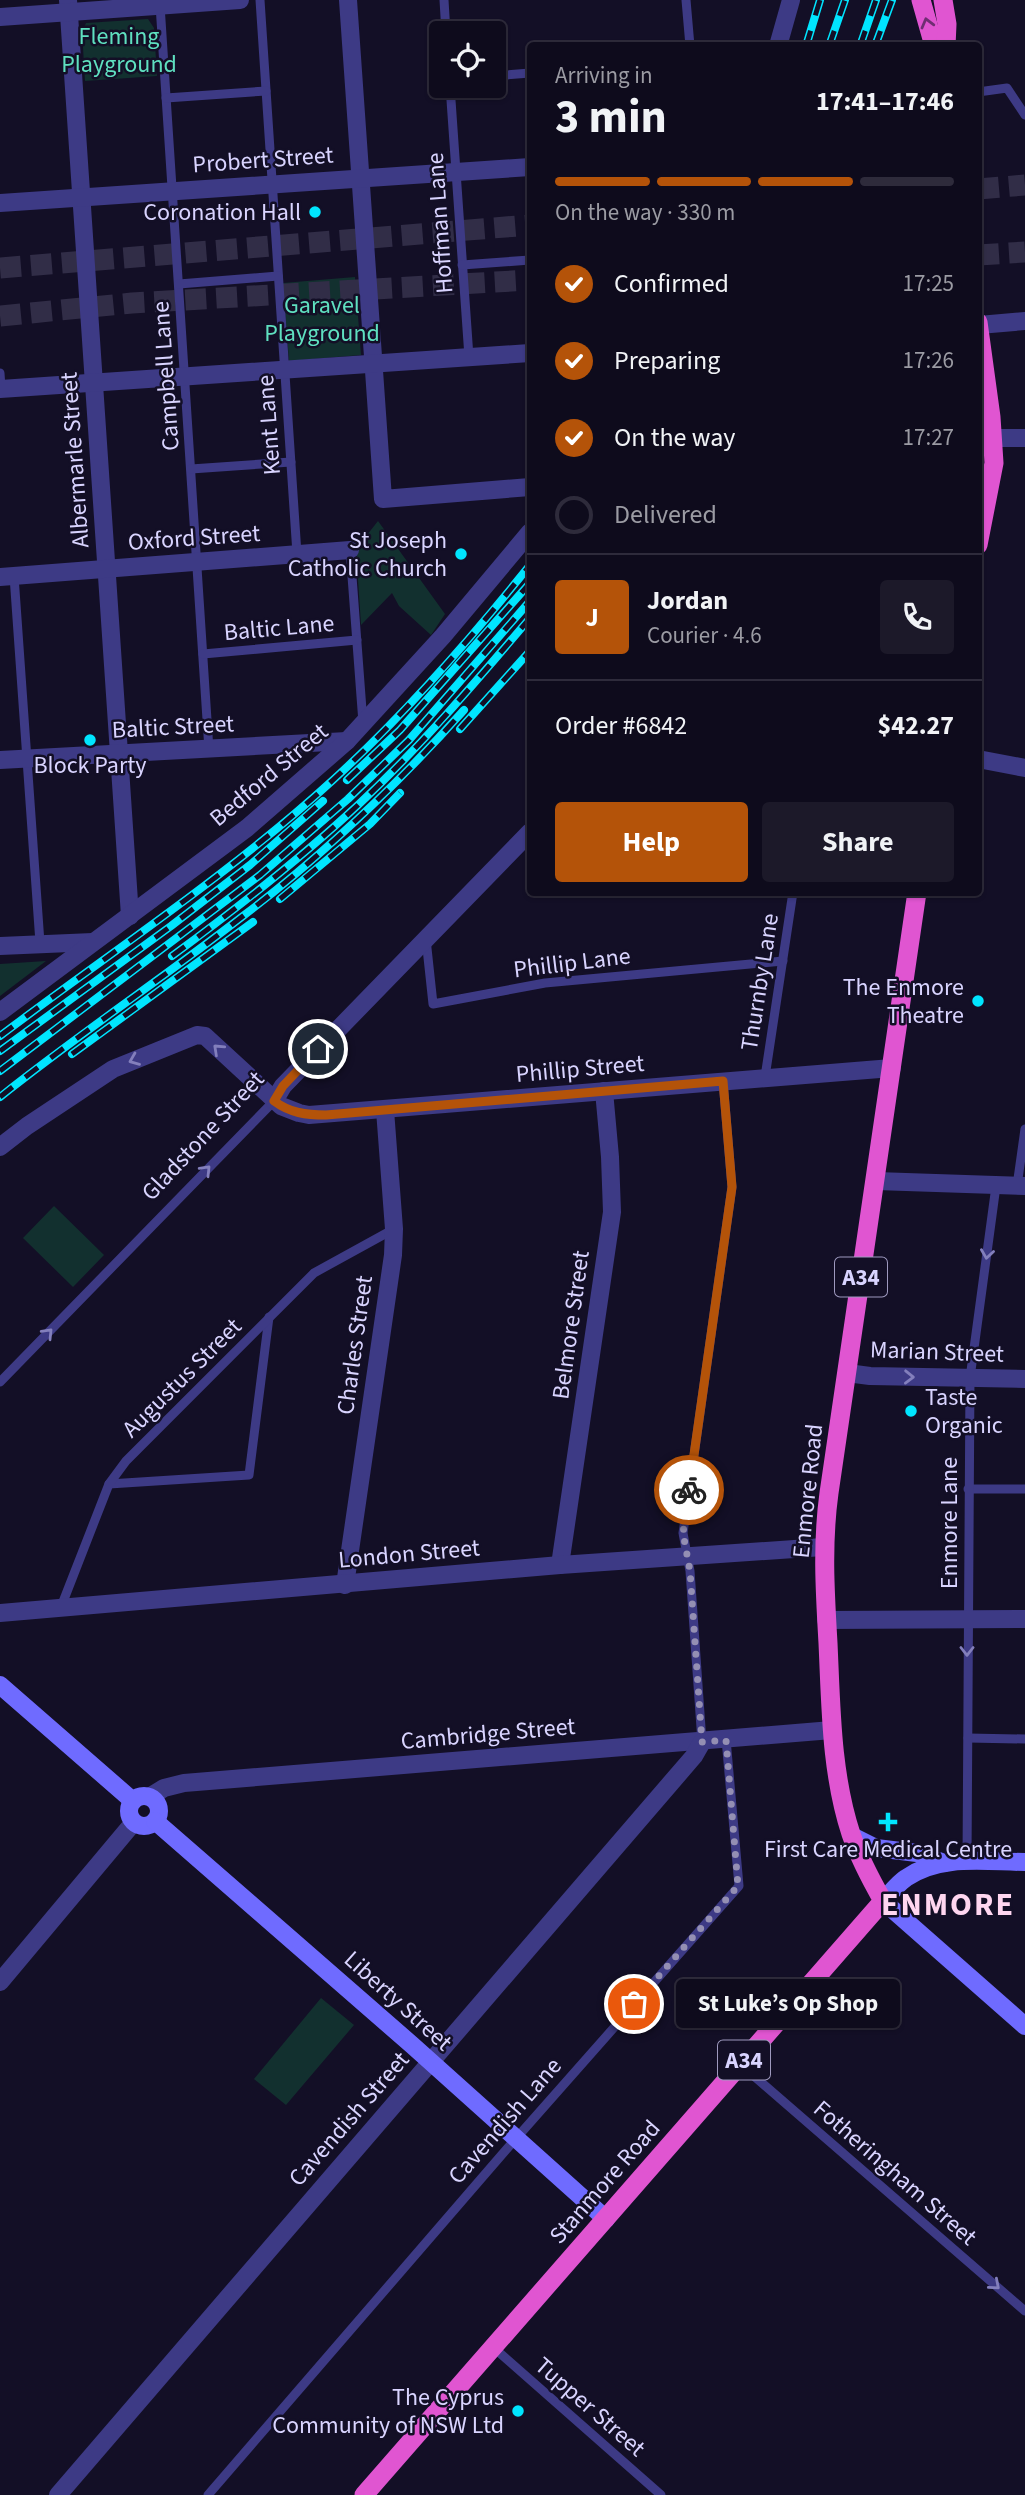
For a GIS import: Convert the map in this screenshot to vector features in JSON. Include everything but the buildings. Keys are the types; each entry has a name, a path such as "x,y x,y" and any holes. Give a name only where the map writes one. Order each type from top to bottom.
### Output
{"highway":[{"path":"921,0 933,42"},
{"path":"943,0 947,24 946,42"},
{"path":"982,380 986,438 994,463 982,524"},
{"name":"Enmore Road","path":"883,1901 867,1873 852,1836 838,1777 832,1730 823,1547 827,1504 916,896"},
{"name":"Stanmore Road","path":"364,2495 883,1901"}],"main road":[{"path":"0,1685 133,1801"},
{"path":"143,1795 150,1796 157,1802 160,1810 155,1821 145,1826 134,1822 129,1809 133,1801 143,1795"},
{"name":"Liberty Street","path":"155,1821 402,2036 606,2219"},
{"path":"852,1836 876,1848 917,1853 944,1863"},
{"path":"883,1901 903,1880 928,1867 944,1863 1025,1862"},
{"name":"Enmore Road","path":"883,1901 1025,2026"}],"street":[{"path":"0,17 68,6 240,0"},
{"path":"348,0 383,499 527,488"},
{"path":"779,42 791,0"},
{"name":"Albermarle Street","path":"68,6 130,916"},
{"name":"Probert Street","path":"0,203 527,167"},
{"path":"982,323 1025,321"},
{"path":"0,383 185,377 527,353"},
{"path":"986,438 1025,438"},
{"name":"Bedford Street","path":"0,1012 247,828 347,741 443,636 527,536"},
{"name":"Oxford Street","path":"7,576 350,550"},
{"name":"Baltic Street","path":"0,760 347,741"},
{"path":"982,760 1025,768"},
{"name":"Gladstone Street","path":"274,1101 283,1086 527,835"},
{"path":"0,946 93,942"},
{"path":"0,1147 113,1069 197,1035 205,1036 274,1101"},
{"name":"Phillip Street","path":"274,1101 288,1110 309,1115 892,1069"},
{"name":"Belmore Street","path":"560,1565 612,1212 604,1091"},
{"name":"Charles Street","path":"345,1585 393,1255 394,1229 385,1110"},
{"path":"876,1181 1021,1186"},
{"name":"Marian Street","path":"847,1373 870,1376 1025,1378"},
{"name":"London Street","path":"0,1613 560,1565 823,1547"},
{"path":"826,1620 1025,1619"},
{"name":"Cambridge Street","path":"150,1796 164,1788 184,1783 832,1730"},
{"name":"Cavendish Street","path":"58,2495 694,1756 702,1742"},
{"path":"0,1982 134,1822"}],"lane":[{"name":"Kent Lane","path":"260,0 297,554"},
{"path":"444,0 445,21"},
{"path":"686,0 690,42"},
{"name":"Campbell Lane","path":"160,3 209,750"},
{"path":"506,75 527,73"},
{"path":"982,91 1007,88 1025,115"},
{"path":"166,98 266,91"},
{"name":"Hoffman Lane","path":"451,98 469,357"},
{"path":"462,265 527,260"},
{"path":"178,284 278,276"},
{"path":"191,469 291,462"},
{"path":"350,550 363,726"},
{"path":"7,576 27,759 40,943"},
{"name":"Baltic Lane","path":"204,654 357,640"},
{"name":"Thurnby Lane","path":"765,1077 792,896"},
{"name":"Phillip Lane","path":"426,938 433,1004 545,983 783,961"},
{"path":"702,1742 683,1533 732,1187 723,1081"},
{"name":"Gladstone Street","path":"0,1382 274,1101"},
{"path":"1021,1186 1025,1129"},
{"name":"Enmore Lane","path":"967,1862 970,1378 996,1186"},
{"name":"Augustus Street","path":"61,1607 109,1484 126,1461 314,1273 394,1229"},
{"path":"109,1484 249,1475 269,1317"},
{"path":"968,1489 1025,1489"},
{"path":"968,1738 1025,1739"},
{"name":"Cavendish Lane","path":"208,2495 515,2139 738,1886 726,1740"},
{"name":"Fotheringham Street","path":"740,2064 1025,2311"},
{"name":"Tupper Street","path":"494,2347 662,2495"}],"green space":[{"name":"Fleming Playground","path":"148,19 154,28 157,76 85,81 82,32 86,23"},
{"name":"Garavel Playground","path":"355,277 361,355 289,361 283,283"},
{"path":"378,521 445,614 431,635 399,606 392,593 361,625 356,549"},
{"path":"46,961 0,996 0,964"},
{"path":"54,1206 104,1255 73,1287 23,1238"},
{"path":"321,1998 354,2025 286,2105 254,2079"}],"tunnel":[{"path":"982,189 1025,185"},
{"path":"0,268 527,225"},
{"path":"982,255 1025,252"},
{"path":"0,316 132,303 527,280"}],"railway":[{"path":"807,42 820,0"},
{"path":"830,42 845,0"},
{"path":"861,42 876,0"},
{"path":"876,42 892,0"},
{"path":"0,1036 211,881 333,780 436,676 527,569"},
{"path":"347,780 400,730 527,586"},
{"path":"0,1071 260,875 348,799 409,740 527,604"},
{"path":"172,956 267,883 358,805 425,737 527,621"},
{"path":"460,729 527,654"},
{"path":"0,1097 213,939 302,869 386,792 464,710"},
{"path":"280,899 370,824 400,793"},
{"path":"0,1051 250,865 323,801"},
{"path":"72,1054 253,922"}],"way so far":[{"path":"634,2004 738,1886 726,1740 702,1742 690,1571 683,1533 689,1490"}],"place":[{"name":"Coronation Hall","path":"315,212"},
{"name":"St Joseph Catholic Church","path":"461,554"},
{"name":"Block Party","path":"90,740"},
{"name":"The Enmore Theatre","path":"978,1001"},
{"name":"Taste Organic","path":"911,1411"},
{"name":"First Care Medical Centre","path":"888,1822"},
{"name":"St Luke’s Op Shop","path":"634,2004"},
{"name":"The Cyprus Community of NSW Ltd","path":"518,2411"}],"district":[{"name":"ENMORE","path":"948,1905"}],"route":[{"path":"318,1049 283,1086 274,1101 299,1113 326,1115 723,1081 732,1187 689,1490"}]}
